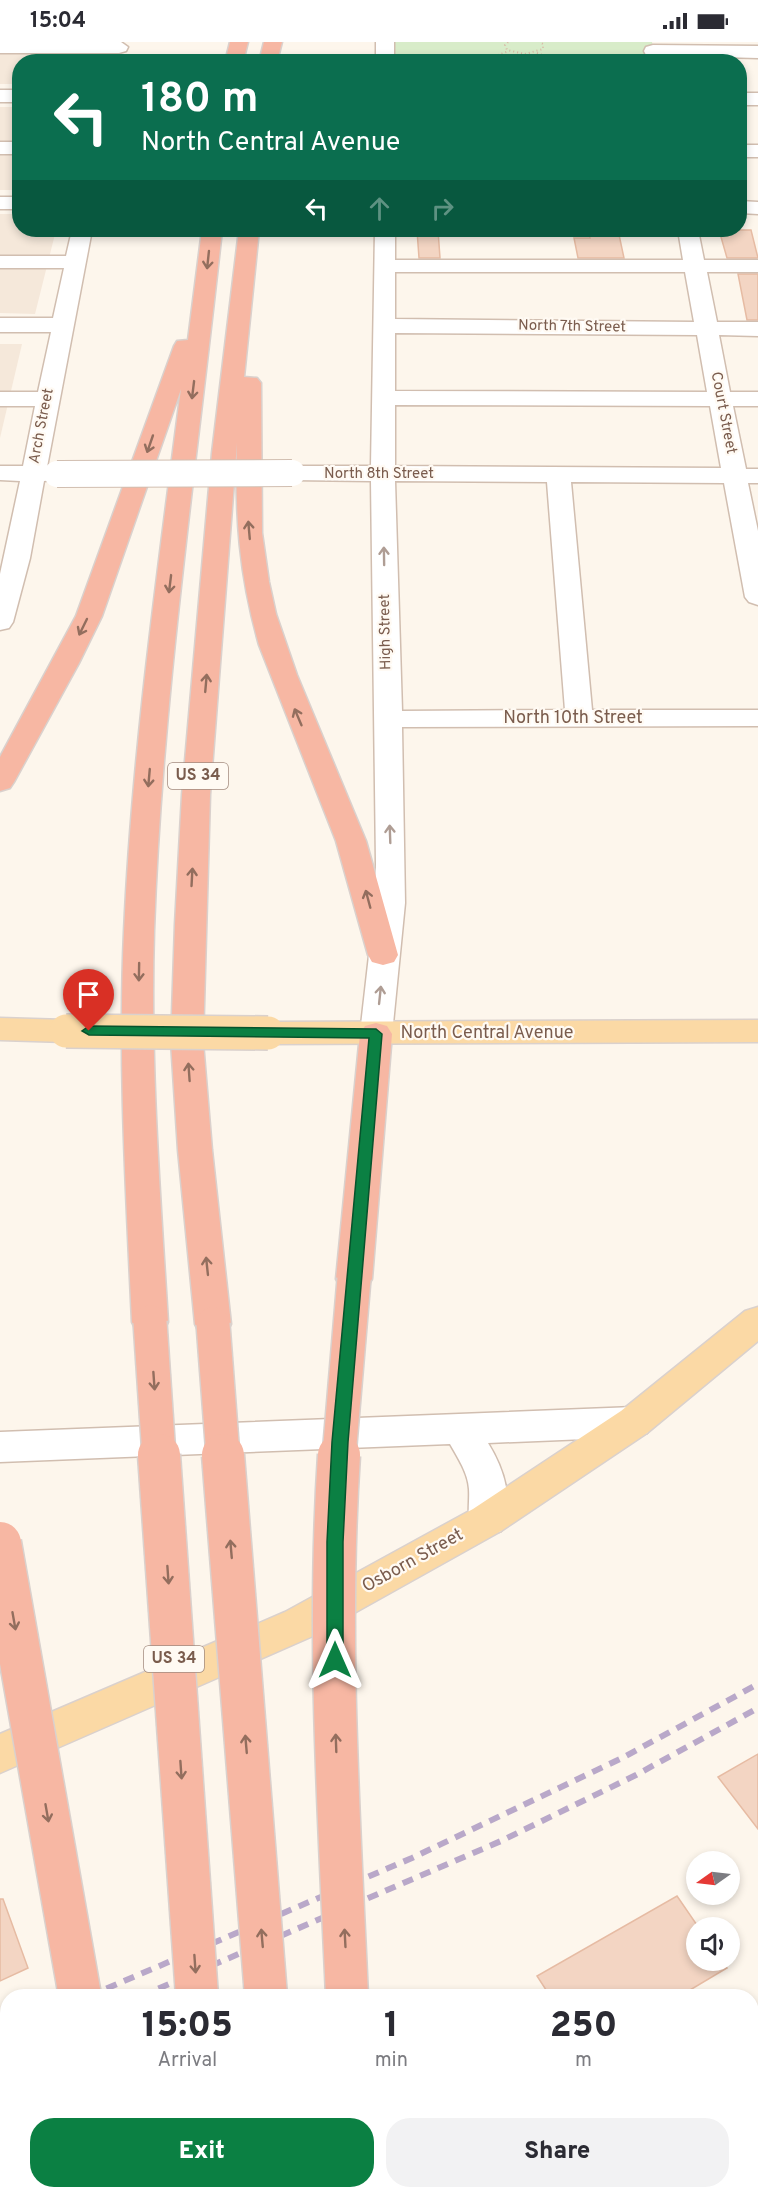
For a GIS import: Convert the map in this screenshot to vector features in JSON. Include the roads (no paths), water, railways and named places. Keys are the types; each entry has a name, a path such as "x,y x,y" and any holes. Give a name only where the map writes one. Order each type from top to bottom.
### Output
{"highway":[{"name":"US 34","path":"197,1989 150,1322 138,1089 139,932 149,783 162,644 211,237"},
{"name":"US 34","path":"248,237 223,465 196,795 189,924 187,1042 195,1150 213,1324 265,1989"},
{"path":"246,268 250,432 248,527 256,582 271,644 294,708 345,826 363,877 384,955"},
{"path":"0,782 66,663 89,616 205,290"},
{"path":"347,1989 336,1733 335,1542 342,1419 376,1034"},
{"path":"0,1543 79,1989"}],"main road":[{"name":"North Central Avenue","path":"0,1029 376,1034 758,1032"},
{"name":"Osborn Street","path":"0,1754 299,1624 487,1520 634,1422 758,1321"}],"street":[{"path":"0,47 118,50"},
{"path":"653,52 758,52"},
{"name":"Arch Street","path":"0,622 9,558 45,474 48,399 81,237"},
{"name":"High Street","path":"376,1034 391,864 383,474 385,237"},
{"name":"Court Street","path":"689,237 721,399 746,476 758,597"},
{"path":"0,262 76,262"},
{"path":"385,266 758,266"},
{"path":"0,325 63,325"},
{"name":"North 7th Street","path":"385,326 758,329"},
{"path":"385,398 758,399"},
{"path":"0,399 48,399"},
{"name":"North 8th Street","path":"0,473 746,476"},
{"path":"558,474 579,718"},
{"name":"North 10th Street","path":"387,719 758,718"},
{"path":"0,1447 634,1422"},
{"path":"461,1430 479,1461 488,1487 487,1520"}],"railway":[{"path":"105,1989 412,1858 622,1758 758,1684"},
{"path":"157,1989 501,1841 636,1775 758,1708"}]}
